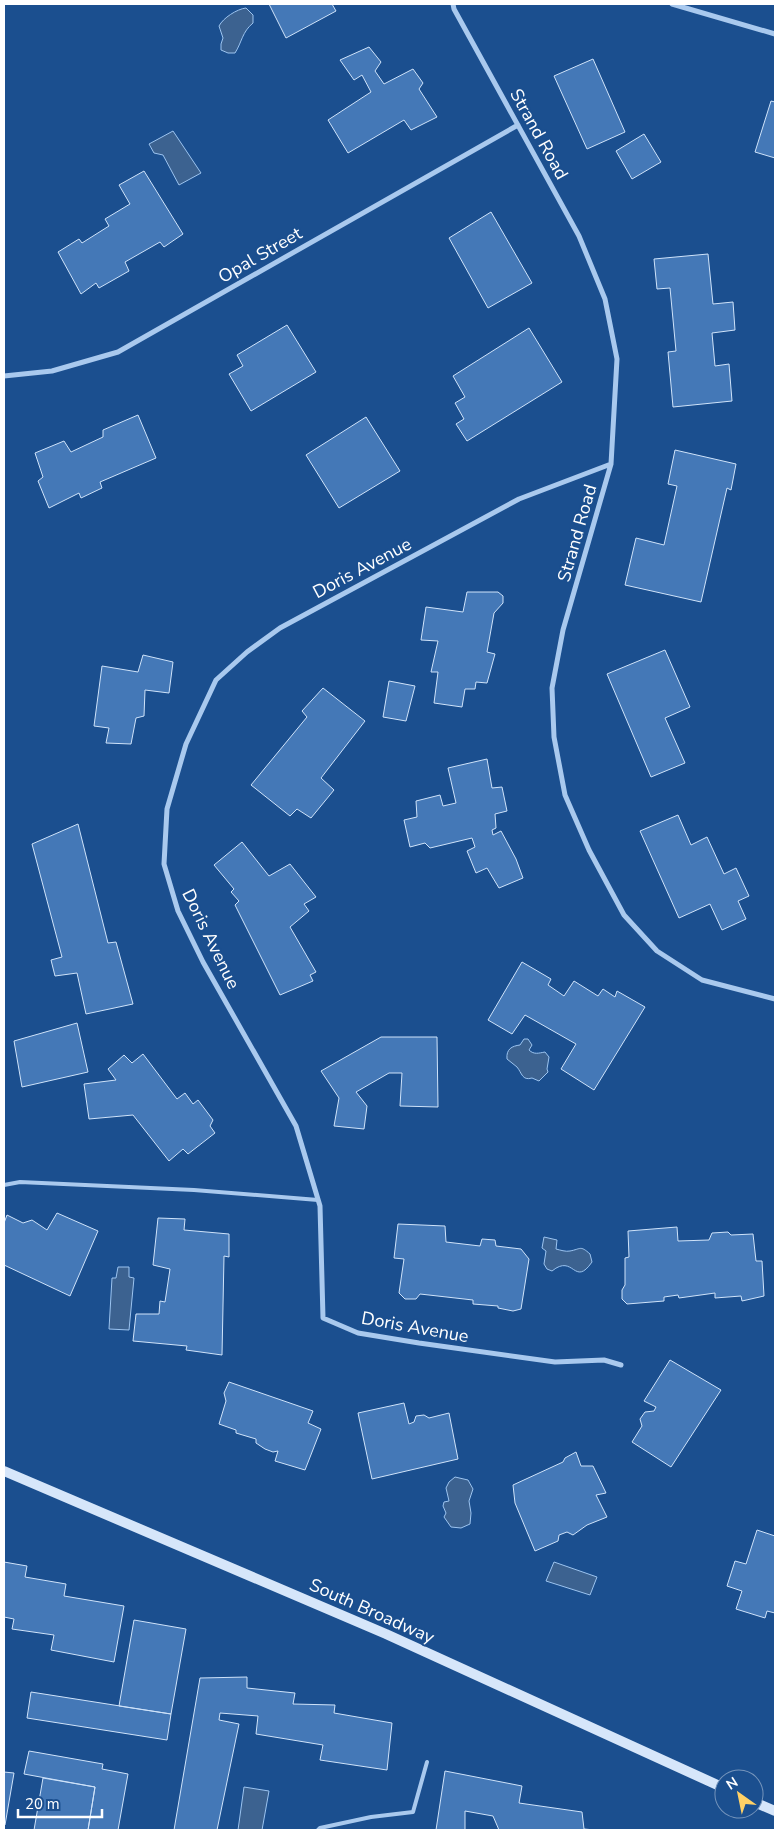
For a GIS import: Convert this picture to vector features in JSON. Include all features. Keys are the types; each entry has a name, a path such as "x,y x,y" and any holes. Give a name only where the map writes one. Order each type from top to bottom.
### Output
{"main road":[{"name":"South Broadway","path":"4,1471 386,1634 714,1783"}],"street":[{"name":"Strand Road","path":"453,4 454,9 579,236 605,299 617,359 611,464 563,630 552,688 554,737 565,795 589,850 624,915 657,951 702,980 775,998"},
{"path":"672,4 775,34"},
{"name":"Opal Street","path":"4,376 52,371 118,352 518,125"},
{"name":"Doris Avenue","path":"611,464 519,499 280,628 247,652 216,680 186,744 167,809 164,864 178,911 203,962 296,1126 320,1206 323,1318 358,1333 419,1343 555,1362 604,1360 621,1365"}],"lane":[{"path":"4,1185 20,1182 191,1189 318,1200"},
{"path":"318,1830 371,1817 413,1812 428,1762"}],"water":[{"path":"246,8 253,15 253,23 244,34 235,53 221,50 223,38 219,26 231,14"},
{"path":"173,131 201,173 179,185 163,155 154,153 149,144"},
{"path":"524,1039 528,1039 532,1045 529,1050 531,1052 545,1052 549,1057 548,1072 539,1081 524,1077 517,1067 507,1059 509,1050 520,1045"},
{"path":"544,1237 557,1240 556,1249 570,1251 580,1248 584,1249 590,1254 592,1262 581,1272 565,1266 552,1271 547,1269 544,1264 546,1251 542,1248"},
{"path":"118,1267 129,1267 129,1277 134,1278 129,1330 109,1329 112,1278 116,1278"},
{"path":"455,1477 468,1480 473,1489 469,1501 470,1524 461,1528 451,1527 444,1517 446,1513 443,1506 444,1502 449,1501 446,1488"},
{"path":"554,1562 597,1577 590,1595 546,1581"},
{"path":"244,1787 269,1791 262,1830 238,1830"}],"building":[{"path":"269,4 332,4 336,11 286,38"},
{"path":"369,47 381,62 375,71 384,84 413,69 423,83 419,89 437,117 411,130 404,120 348,153 328,120 371,92 362,75 354,80 340,60"},
{"path":"593,59 625,132 587,149 554,76"},
{"path":"771,101 775,102 775,158 755,152"},
{"path":"644,134 661,162 632,179 616,151"},
{"path":"144,171 183,234 164,247 160,242 125,262 129,271 99,288 96,283 81,294 58,252 79,239 82,243 109,226 105,219 130,204 119,185"},
{"path":"491,212 532,283 488,308 449,238"},
{"path":"708,254 713,304 733,302 735,330 712,333 715,366 729,364 732,401 673,407 668,352 676,351 670,288 657,289 654,259"},
{"path":"287,325 316,372 251,411 229,374 243,366 237,355"},
{"path":"529,328 562,382 467,441 456,424 464,419 455,403 465,397 453,376"},
{"path":"138,415 156,458 100,482 102,488 81,498 79,493 49,508 38,481 43,477 35,453 64,441 71,452 103,437 103,430"},
{"path":"366,417 400,471 339,508 306,455"},
{"path":"675,450 736,464 731,490 727,488 701,602 625,585 636,538 664,545 677,486 668,484"},
{"path":"467,592 498,592 503,596 503,603 494,613 487,652 495,654 487,683 476,682 475,689 465,689 462,707 434,703 438,672 431,672 438,641 421,640 426,607 463,612"},
{"path":"665,650 690,707 665,718 685,763 651,777 607,674"},
{"path":"143,655 173,662 169,693 145,690 144,716 136,718 131,744 106,743 109,728 94,726 102,666 138,672"},
{"path":"389,681 415,686 406,721 383,717"},
{"path":"323,688 365,721 321,778 334,790 311,818 297,809 290,816 251,785 307,717 302,711"},
{"path":"487,759 492,788 502,787 507,811 495,814 496,828 492,830 493,835 501,831 516,859 523,878 499,888 487,868 476,873 467,851 475,847 472,838 430,848 425,843 410,847 404,820 417,817 416,801 440,795 443,806 456,803 448,768"},
{"path":"678,815 691,845 707,837 724,874 736,868 749,896 738,901 746,919 722,930 710,904 679,918 640,831"},
{"path":"78,824 108,943 116,942 133,1004 86,1014 77,973 55,976 51,960 62,957 32,844"},
{"path":"242,842 269,876 290,864 316,897 304,904 309,911 290,927 316,972 310,975 313,981 280,995 235,905 239,901 231,892 234,889 214,865"},
{"path":"522,962 551,979 548,985 564,996 574,981 598,996 603,989 615,997 617,991 645,1007 594,1090 561,1069 576,1044 525,1015 512,1034 488,1020"},
{"path":"77,1023 88,1072 22,1087 14,1041"},
{"path":"381,1037 437,1037 438,1107 400,1106 402,1073 389,1073 356,1092 367,1106 364,1129 334,1126 339,1098 321,1071"},
{"path":"143,1054 177,1099 185,1093 193,1104 198,1100 213,1120 210,1126 215,1133 188,1154 183,1149 169,1161 133,1115 89,1119 84,1084 116,1080 108,1069 124,1055 132,1063"},
{"path":"57,1213 98,1231 70,1296 4,1265 4,1223 7,1215 23,1223 32,1220 47,1230"},
{"path":"158,1218 185,1219 184,1230 229,1234 229,1257 224,1256 222,1355 186,1350 187,1346 133,1341 136,1314 159,1314 160,1301 165,1302 170,1269 153,1265"},
{"path":"398,1224 445,1226 446,1242 480,1246 482,1239 495,1240 496,1246 521,1249 529,1259 521,1309 513,1311 498,1308 498,1306 473,1304 473,1300 420,1294 416,1299 405,1299 399,1293 404,1259 394,1258"},
{"path":"677,1227 678,1241 709,1240 712,1233 728,1232 731,1235 753,1234 756,1261 762,1261 764,1296 742,1301 741,1296 715,1298 715,1293 679,1298 678,1295 664,1297 664,1301 627,1304 622,1299 622,1290 625,1285 625,1258 629,1257 628,1231"},
{"path":"670,1360 721,1390 671,1467 632,1442 642,1426 640,1419 645,1412 654,1411 656,1407 644,1401"},
{"path":"229,1382 313,1411 308,1423 321,1429 305,1470 275,1461 278,1451 273,1452 265,1449 256,1443 256,1439 236,1433 236,1430 219,1424 226,1401 224,1393"},
{"path":"404,1403 409,1424 414,1422 416,1416 424,1415 429,1418 449,1413 458,1459 372,1479 358,1413"},
{"path":"576,1452 581,1466 593,1466 606,1493 596,1495 607,1517 587,1525 573,1535 567,1532 559,1535 558,1541 535,1551 515,1503 513,1485 563,1462 565,1458"},
{"path":"757,1530 775,1536 775,1613 767,1611 765,1618 736,1609 742,1591 727,1586 735,1561 746,1564"},
{"path":"4,1562 27,1566 25,1577 66,1584 64,1596 124,1606 114,1662 51,1650 54,1635 12,1629 14,1619 4,1617"},
{"path":"134,1620 186,1629 171,1714 119,1706"},
{"path":"247,1677 247,1688 295,1693 293,1704 335,1705 334,1713 392,1723 387,1770 320,1760 323,1745 256,1734 258,1716 220,1713 219,1720 239,1724 217,1830 174,1830 200,1678"},
{"path":"31,1692 171,1714 167,1740 27,1718"},
{"path":"29,1751 103,1764 102,1769 128,1774 118,1830 88,1830 95,1787 24,1774"},
{"path":"445,1771 522,1786 519,1803 582,1812 584,1829 595,1830 499,1830 493,1816 465,1811 465,1830 436,1830"},
{"path":"4,1772 14,1773 5,1825 4,1824"},
{"path":"43,1778 95,1787 88,1830 34,1830"}]}
